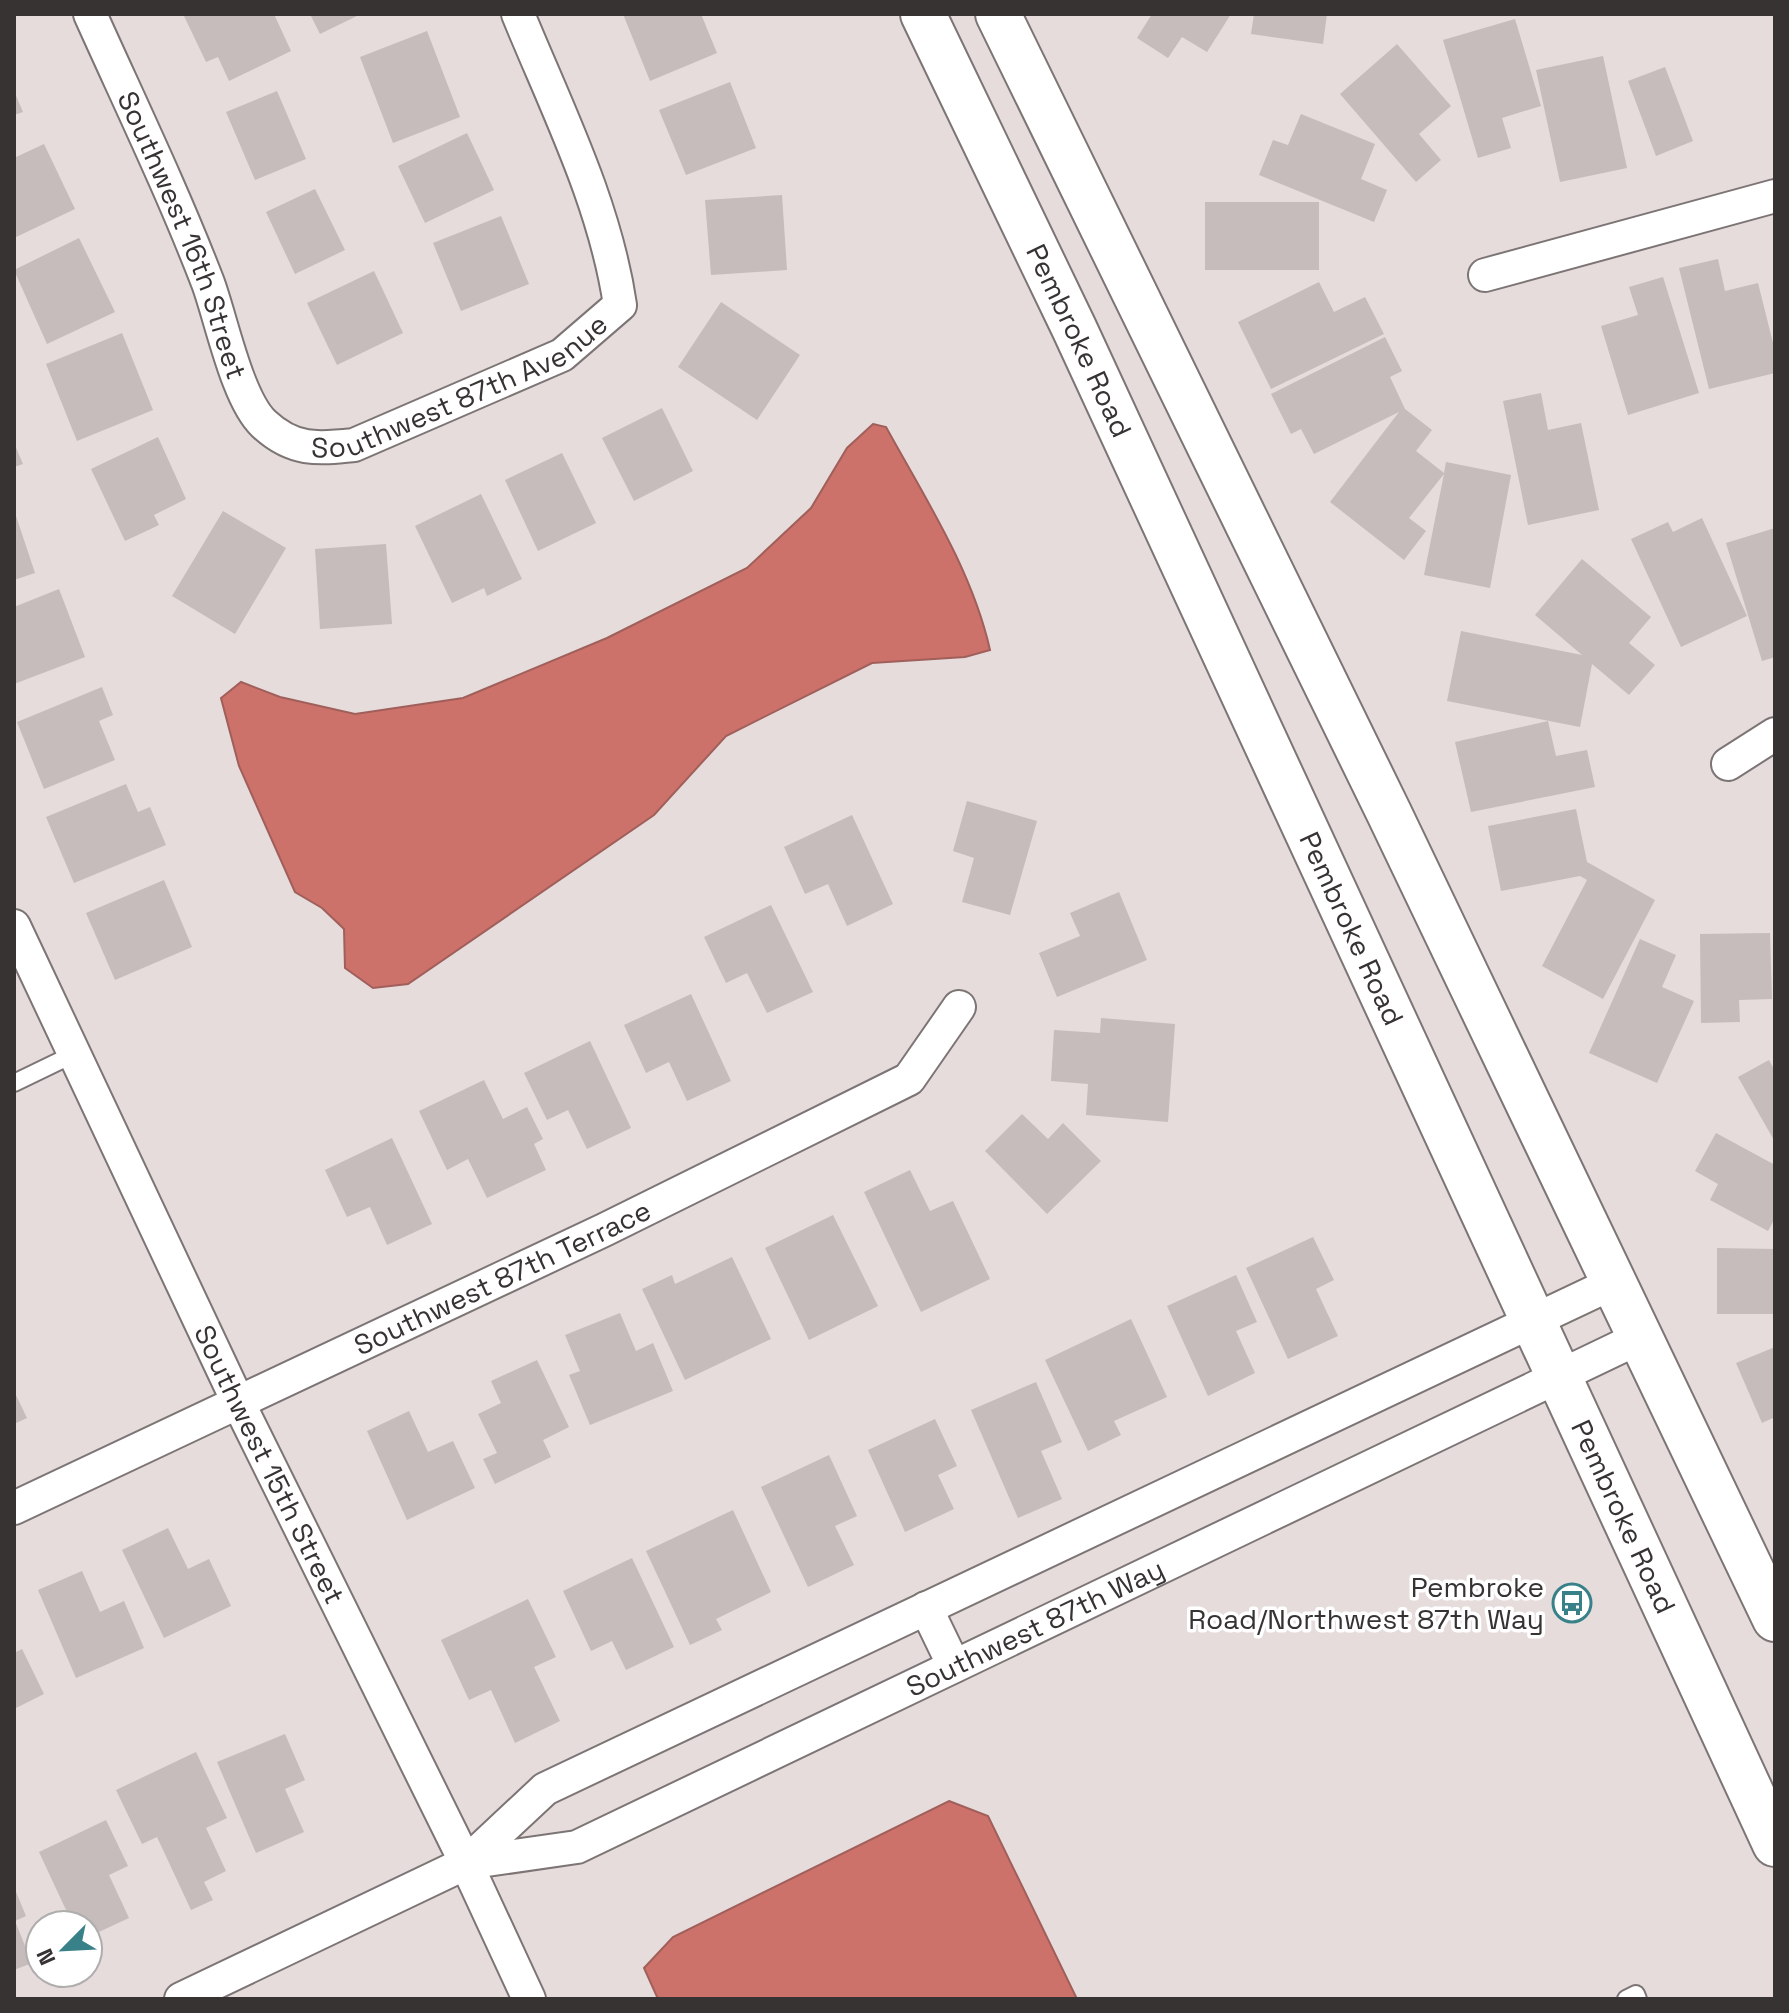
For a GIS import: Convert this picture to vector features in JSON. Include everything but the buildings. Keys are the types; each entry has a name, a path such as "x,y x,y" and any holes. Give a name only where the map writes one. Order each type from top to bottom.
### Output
{"main road":[{"name":"Pembroke Road","path":"923,14 1074,328 1775,1844"},
{"path":"998,14 1389,813 1775,1619"}],"street":[{"name":"Southwest 16th Street","path":"90,14 208,284 235,369 261,421 289,444"},
{"name":"Southwest 87th Avenue","path":"289,444 323,448 354,445 562,355 620,305 613,260 597,205 518,14"},
{"path":"1485,275 1775,196"},
{"path":"1728,764 1775,734"},
{"name":"Southwest 15th Street","path":"14,926 239,1404 466,1863 529,1999"},
{"name":"Southwest 87th Terrace","path":"14,1508 239,1404 909,1079 959,1007"},
{"name":"Southwest 87th Way","path":"466,1863 545,1789 1613,1283"},
{"name":"Southwest 87th Way","path":"181,1999 466,1863 577,1847 1639,1338"},
{"path":"926,1608 954,1666"}],"lane":[{"path":"14,1083 74,1054"},
{"path":"1626,1999 1636,1994 1638,1999"}],"shaded area":[{"path":"873,424 886,427 946,535 972,591 990,650 965,657 872,663 726,736 654,815 408,984 373,988 345,968 344,929 322,908 295,892 239,766 221,698 241,682 280,697 355,714 463,698 607,638 747,568 811,508 847,448"},
{"path":"949,1801 988,1816 1077,1999 658,1999 644,1968 673,1937"}],"place":[{"name":"Pembroke Road/Northwest 87th Way","path":"1572,1603"}]}
